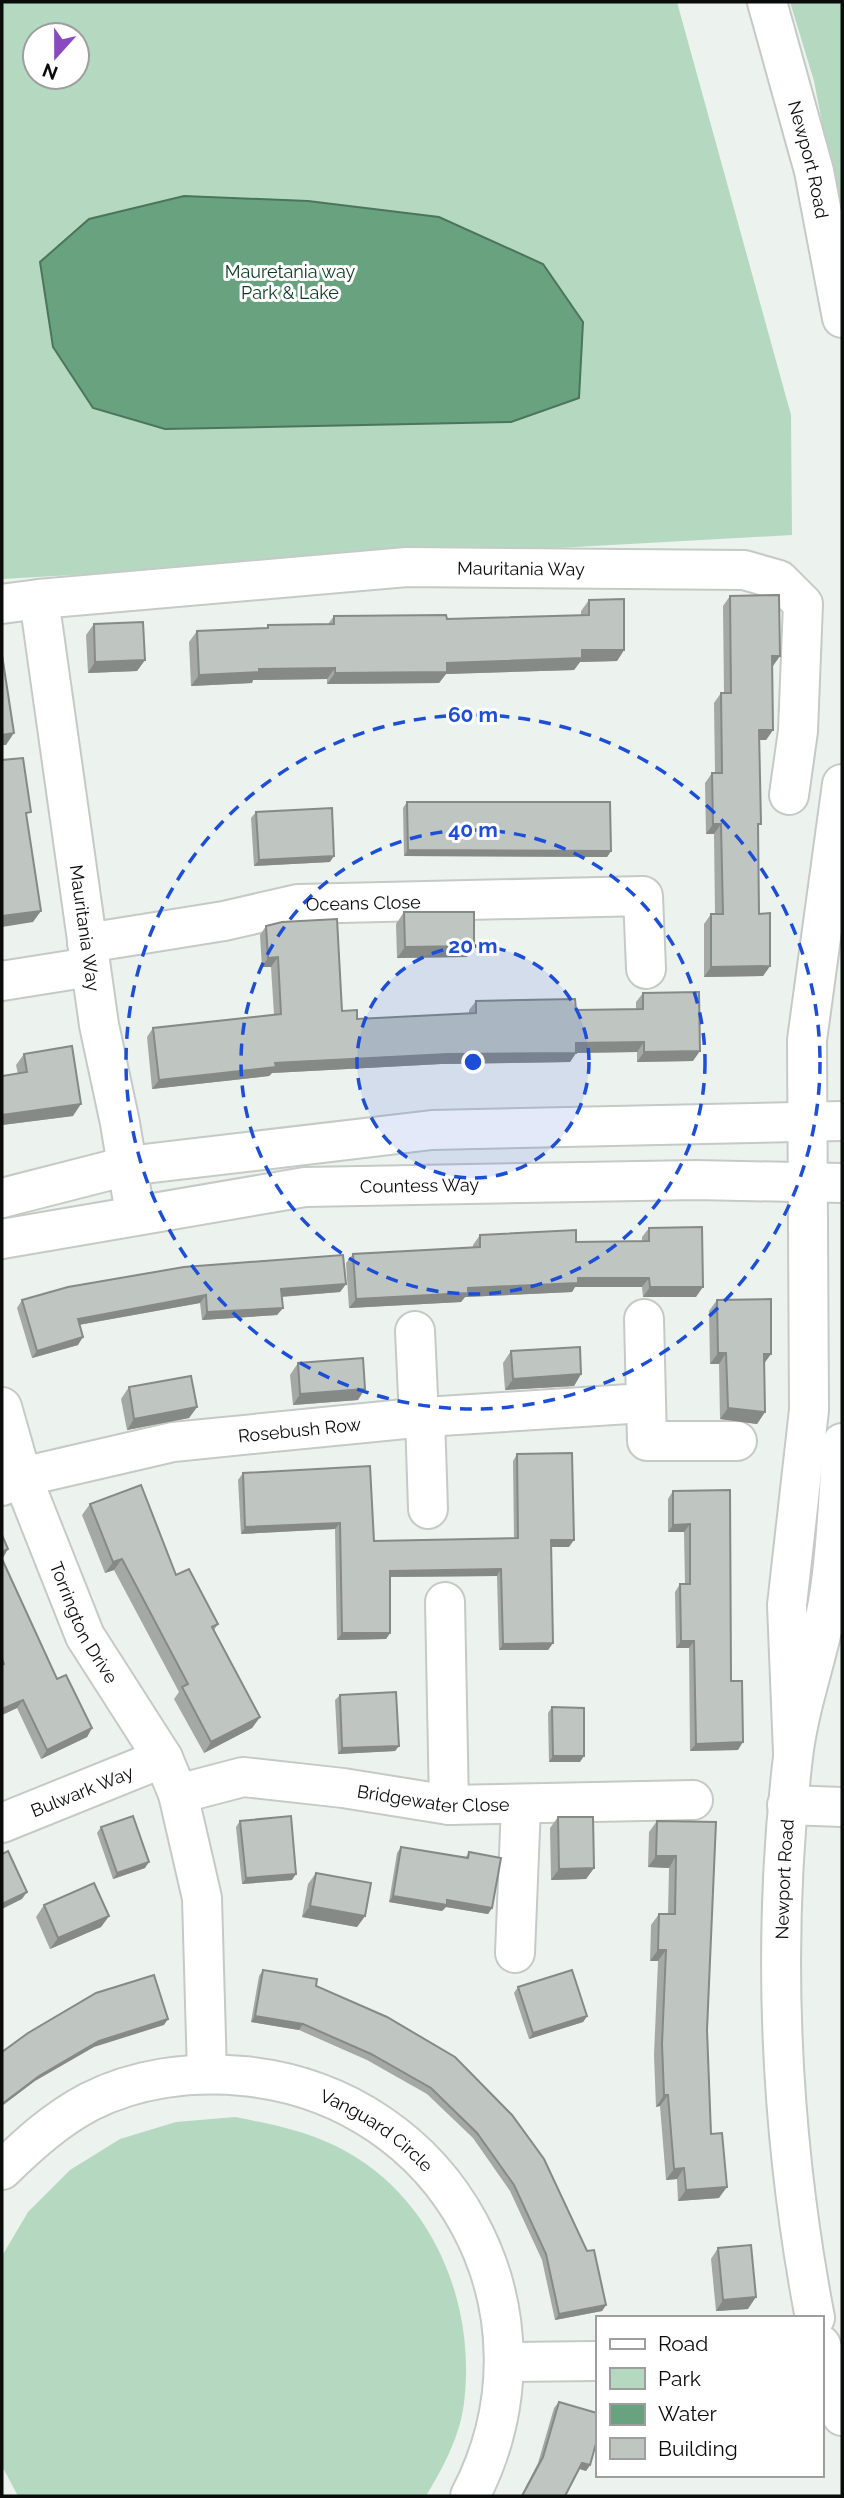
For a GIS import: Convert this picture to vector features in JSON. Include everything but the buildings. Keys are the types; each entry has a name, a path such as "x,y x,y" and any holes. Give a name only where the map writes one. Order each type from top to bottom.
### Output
{"street":[{"name":"Newport Road","path":"767,2 814,171 842,318"},
{"name":"Mauritania Way","path":"2,604 407,567 744,570 779,580 803,604 798,731 789,795"},
{"name":"Mauritania Way","path":"39,599 88,955 135,1214"},
{"path":"793,1753 786,1605 809,1410 826,1183 824,1121 807,1040 842,784"},
{"name":"Oceans Close","path":"2,981 88,955 298,904 643,896 646,969"},
{"path":"2,1198 127,1166 432,1130 824,1121"},
{"name":"Countess Way","path":"2,1239 135,1214 305,1187 696,1180 826,1183"},
{"path":"644,1319 647,1441 737,1441"},
{"path":"415,1331 428,1509"},
{"name":"Rosebush Row","path":"12,1481 173,1441 422,1418 645,1404"},
{"name":"Torrington Drive","path":"2,1407 12,1481 85,1636 163,1758 178,1794 202,1898 207,2073"},
{"name":"Newport Road","path":"815,2316 800,2240 782,2004 783,1865 793,1753 828,1601 842,1443"},
{"path":"444,1602 449,1805"},
{"name":"Bulwark Way","path":"2,1823 163,1758"},
{"name":"Bridgewater Close","path":"178,1794 243,1777 343,1788 449,1805 693,1800"},
{"path":"515,1954 521,1805"},
{"path":"788,1805 842,1807"},
{"name":"Vanguard Circle","path":"2,2170 39,2134 90,2102 147,2081 207,2073 284,2080 356,2108 418,2154 466,2215 496,2286 505,2362 500,2416 485,2468 470,2496"},
{"path":"823,2352 842,2416"},
{"path":"505,2362 596,2361"}],"green space":[{"name":"Mauretania way Park & Lake","path":"2,2 677,2 791,415 792,535 2,579"},
{"path":"790,2 842,2 842,226 814,81"},
{"path":"235,2117 307,2134 347,2152 378,2173 404,2198 426,2227 443,2260 455,2294 463,2330 466,2366 464,2403 459,2428 450,2451 426,2496 18,2496 2,2466 2,2256 28,2212 70,2170 120,2139 176,2122"}],"water":[{"path":"184,196 308,201 439,217 543,264 583,322 579,398 511,422 165,429 93,408 53,347 40,262 89,219"}]}
